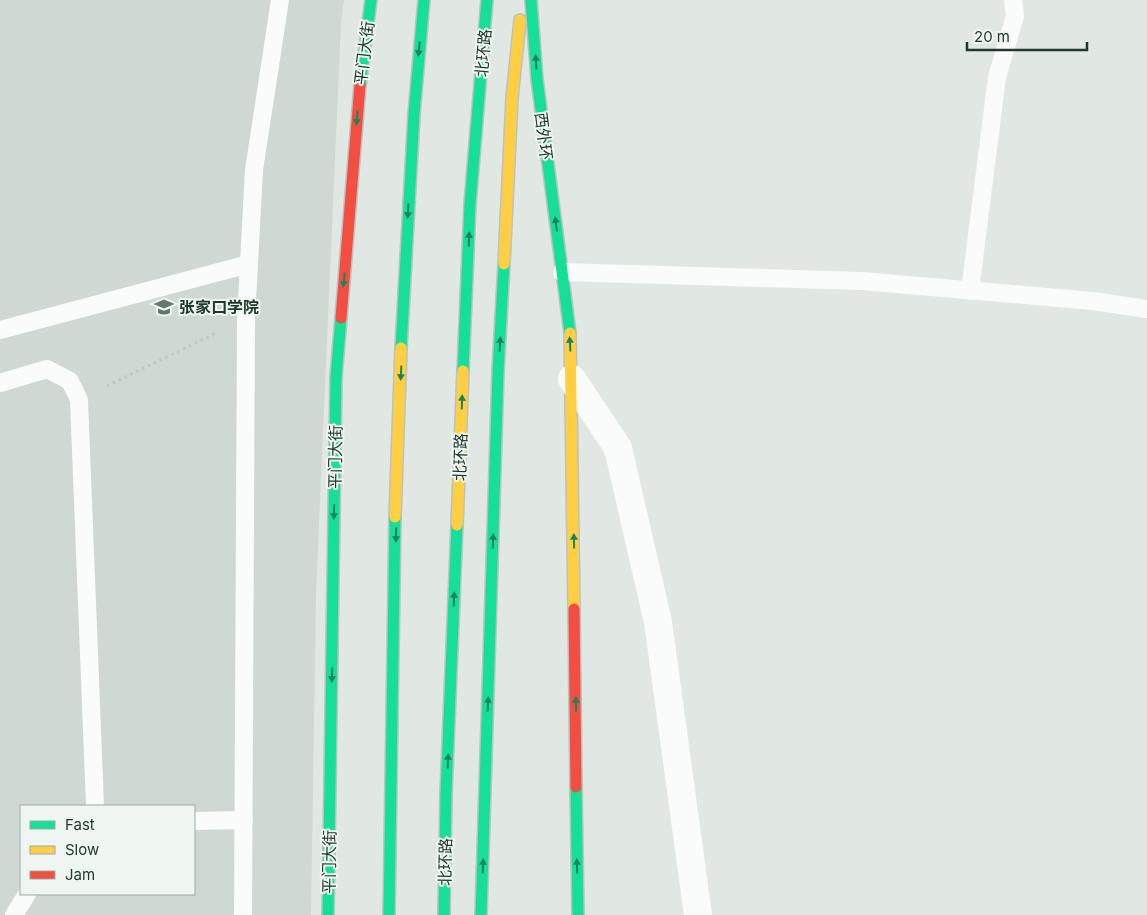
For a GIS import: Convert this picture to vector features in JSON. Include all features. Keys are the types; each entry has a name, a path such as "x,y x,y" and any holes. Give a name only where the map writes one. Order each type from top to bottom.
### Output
{"main road":[{"name":"平门大街","path":"328,915 336,377 360,81 371,0"},
{"path":"389,915 399,406 412,129 424,0"},
{"name":"北环路","path":"444,915 446,794 470,204 487,0"},
{"path":"481,915 498,372 512,98 522,0"},
{"name":"西外环","path":"531,0 537,79 570,337 578,915"},
{"path":"446,794 451,915"}],"street":[{"path":"572,379 618,448 658,622 698,915"}],"lane":[{"path":"243,915 246,318 254,170 280,0"},
{"path":"970,291 997,77 1015,16 1013,0"},
{"path":"0,330 249,264"},
{"path":"562,272 862,281 1093,301 1147,309"},
{"path":"0,382 47,369 70,381 79,400 95,805"},
{"path":"195,821 244,820"},
{"path":"14,915 27,895"}],"path":[{"path":"79,400 246,318"}],"shaded area":[{"name":"张家口学院","path":"0,0 344,0 341,23 316,591 311,915 0,915"}],"traffic: fast":[{"path":"360,85 371,0"},
{"path":"401,348 414,114 424,0"},
{"path":"463,371 470,204 487,0"},
{"path":"531,0 537,79 570,333"},
{"path":"481,915 498,372 504,264"},
{"path":"328,915 336,377 341,318"},
{"path":"389,915 395,517"},
{"path":"444,915 446,794 457,525"},
{"path":"576,787 578,915"}],"traffic: slow":[{"path":"504,264 512,98 520,20"},
{"path":"570,333 574,609"},
{"path":"395,517 401,348"},
{"path":"457,525 463,371"}],"traffic: jam":[{"path":"341,318 360,85"},
{"path":"574,609 576,787"}],"place":[{"name":"张家口学院","path":"164,307"}]}
